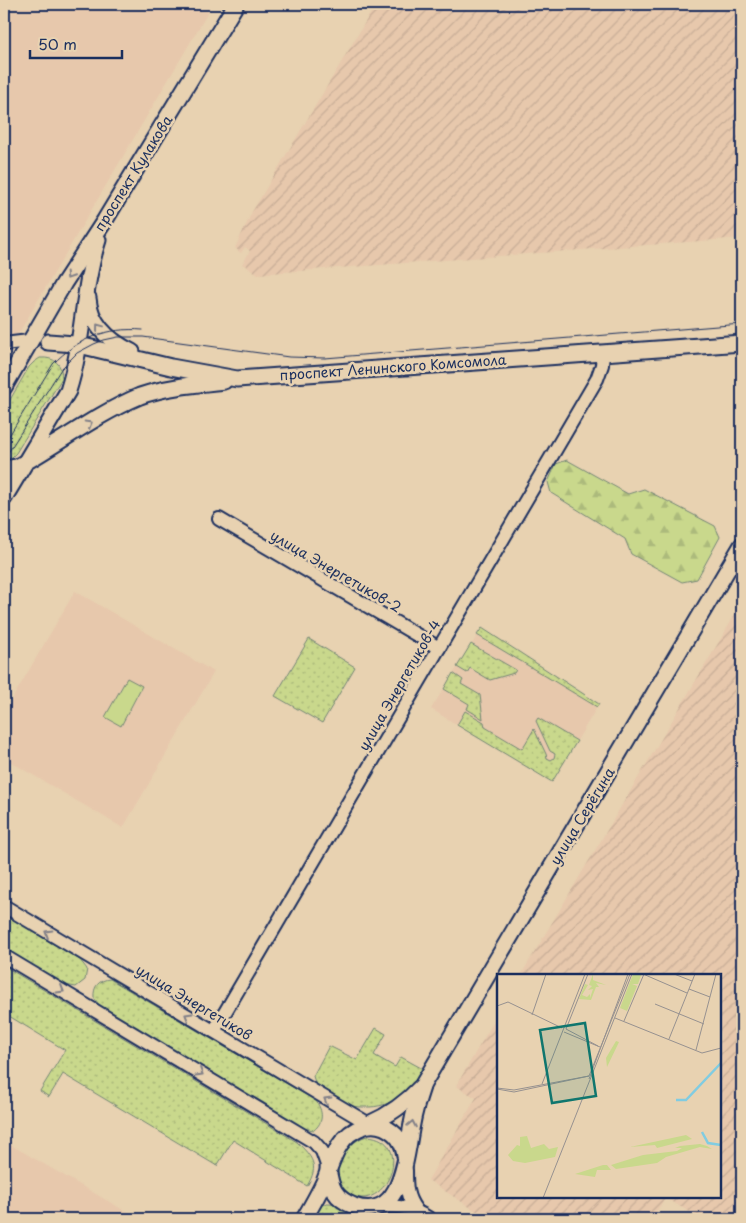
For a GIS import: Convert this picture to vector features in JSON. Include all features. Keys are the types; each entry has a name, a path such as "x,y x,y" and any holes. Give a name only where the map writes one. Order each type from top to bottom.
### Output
{"main road":[{"name":"проспект Кулакова","path":"4,387 29,341 236,4"},
{"path":"4,498 68,391 78,345 86,284 92,257 104,220"},
{"path":"86,284 88,304 100,330 113,342 143,358 171,367"},
{"name":"проспект Ленинского Комсомола","path":"29,341 78,345 171,367 237,379 742,343"},
{"path":"48,342 64,350 70,362 68,391"},
{"path":"4,469 16,467 119,406 142,395 237,379"},
{"name":"улица Серёгина","path":"422,1086 742,545"},
{"path":"304,1219 324,1180 338,1146 347,1135 385,1117 422,1086"},
{"path":"363,1219 380,1207 397,1190 403,1176 412,1125 422,1086"},
{"path":"369,1124 383,1126 397,1135 404,1146 406,1162"},
{"path":"328,1168 330,1183 335,1194 346,1203 363,1208 380,1207"}],"street":[{"path":"4,344 29,341"},
{"name":"улица Энергетиков-4","path":"214,1031 597,379 602,365 603,352"},
{"name":"улица Энергетиков-2","path":"219,519 439,648"},
{"name":"улица Энергетиков","path":"4,906 369,1124"},
{"path":"4,956 314,1142 322,1151 328,1168"},
{"path":"406,1162 406,1192 409,1201 416,1210"},
{"path":"380,1207 405,1207 416,1210 430,1219"}],"shaded area":[{"path":"4,4 213,4 4,358"},
{"path":"376,4 742,4 742,238 258,274 242,264 250,251 245,247 241,253 235,248 252,212"},
{"path":"75,591 214,672 123,828 4,758 4,713"},
{"path":"742,603 742,1219 702,1219 665,1198 721,1198 721,974 522,974"},
{"path":"482,628 599,704 552,782 431,709"},
{"path":"497,1016 497,1198 665,1198 652,1219 488,1219 428,1180 476,1098 456,1086"},
{"path":"4,1141 139,1219 4,1219"}],"green space":[{"path":"40,358 57,362 61,369 62,378 16,453 11,458 4,459 4,410 29,367"},
{"path":"567,460 628,494 644,489 715,526 720,537 697,579 682,582 631,554 625,539 551,493 548,482 556,464"},
{"path":"482,628 599,704 597,707 477,635"},
{"path":"309,639 355,667 322,723 275,696"},
{"path":"471,644 516,670 514,673 490,680 470,668 467,673 457,667"},
{"path":"453,673 463,680 461,684 480,695 483,719 467,709 469,704 444,689"},
{"path":"127,678 142,686 121,726 105,717"},
{"path":"465,711 484,722 485,727 522,749 534,729 547,758 551,760 555,754 550,751 536,721 538,718 577,741 552,782 457,725"},
{"path":"4,914 80,960 87,969 85,980 76,987 65,985 4,949"},
{"path":"4,966 297,1142 307,1152 314,1167 307,1186 233,1140 217,1166 63,1074 49,1097 40,1091 65,1050 4,1013"},
{"path":"110,979 316,1101 320,1109 320,1124 314,1130 303,1128 101,1007 94,998 95,990 100,982"},
{"path":"376,1028 386,1034 374,1055 395,1067 401,1057 423,1069 406,1091 384,1105 359,1107 352,1106 316,1086 313,1076 329,1046 357,1060"},
{"path":"367,1136 382,1140 390,1149 393,1161 390,1174 384,1186 374,1195 363,1198 350,1194 343,1187 339,1179 338,1170 340,1161 351,1145"},
{"path":"327,1203 341,1206 346,1211 348,1219 311,1219 320,1206"}],"tram line":[{"path":"4,459 61,369 77,353 104,340 118,337 143,337 289,357 325,358 742,324"},
{"path":"4,444 53,364 63,355 73,347 94,336 117,330 143,330"}]}
